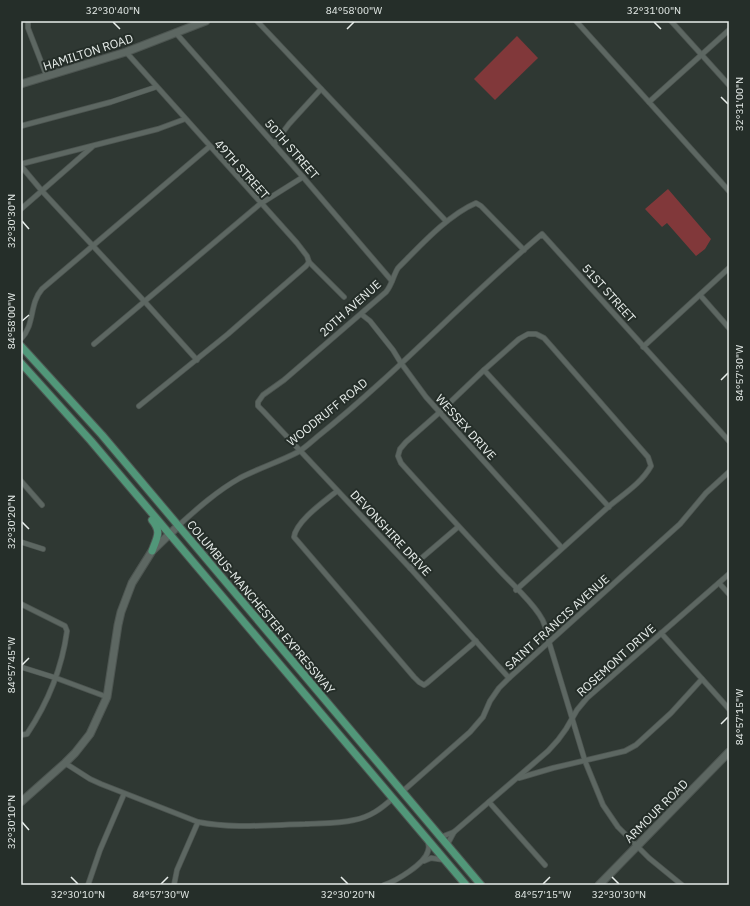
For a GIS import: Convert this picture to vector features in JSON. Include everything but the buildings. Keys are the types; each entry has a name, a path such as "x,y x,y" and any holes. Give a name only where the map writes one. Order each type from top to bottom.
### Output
{"main road":[{"name":"COLUMBUS-MANCHESTER EXPRESSWAY","path":"21,346 102,435 481,885"},
{"name":"COLUMBUS-MANCHESTER EXPRESSWAY","path":"21,364 66,412 143,502 466,885"},
{"path":"143,502 144,510 157,526 158,530 158,535 152,551"},
{"path":"254,634 263,633 284,657 292,661"}],"street":[{"path":"28,21 28,28 47,77"},
{"name":"HAMILTON ROAD","path":"21,84 126,52 205,21"},
{"path":"257,21 446,221"},
{"path":"576,21 729,191"},
{"path":"671,21 729,85"},
{"path":"649,102 729,30"},
{"name":"50TH STREET","path":"175,32 303,177 392,281"},
{"name":"49TH STREET","path":"126,52 260,204 297,243 307,256 309,262 344,297"},
{"path":"21,126 111,102 156,87"},
{"path":"274,144 289,124 321,89"},
{"path":"185,119 93,147 21,165 42,191 197,360"},
{"path":"21,209 93,147"},
{"path":"21,340 28,330 33,305 38,293 50,281 94,246 209,147"},
{"path":"94,344 260,204 303,177"},
{"name":"20TH AVENUE","path":"258,402 263,395 284,380 386,292 390,287 398,268 446,221 466,208 476,203 481,206 524,250"},
{"name":"51ST STREET","path":"524,250 542,234 729,441"},
{"name":"WOODRUFF ROAD","path":"21,802 65,763 90,734 107,697 121,612 132,583 152,551 204,502 229,484 253,471 283,460 299,451 319,436 524,250"},
{"path":"139,406 197,360 286,284 309,262"},
{"path":"643,347 729,268"},
{"path":"700,295 729,328"},
{"name":"WESSEX DRIVE","path":"361,314 370,321 440,412 562,548"},
{"path":"516,590 609,506 637,483 650,466 648,457 552,346 544,338 536,334 528,334 514,343 406,442 400,449 398,456 401,463 458,527 516,590 531,604 540,615 547,631 571,718 585,760 603,805 618,827 649,858 682,885"},
{"path":"484,370 609,506"},
{"name":"DEVONSHIRE DRIVE","path":"258,402 258,406 410,568 509,678"},
{"name":"SAINT FRANCIS AVENUE","path":"403,791 470,732 483,717 490,701 509,678 680,524 706,494 729,472"},
{"path":"21,481 42,505"},
{"path":"337,491 298,526 294,537 414,677 419,682 424,684 476,641"},
{"path":"410,568 458,527"},
{"path":"21,542 42,548"},
{"name":"ROSEMONT DRIVE","path":"441,837 454,832 548,751 558,740 566,729 571,718 587,698 729,574"},
{"path":"719,583 729,594"},
{"path":"21,604 65,626 67,632 56,678 35,723 27,734 21,735"},
{"path":"661,633 729,709"},
{"path":"21,666 107,697"},
{"path":"518,778 625,751 636,745 672,713 702,679"},
{"name":"ARMOUR ROAD","path":"599,885 729,752"},
{"path":"65,763 90,779 124,794 160,806 198,822 228,827 340,822 354,820 378,812 393,798"},
{"path":"88,885 100,850 124,794"},
{"path":"489,802 546,865"},
{"path":"174,885 177,870 198,822"},
{"name":"ROSEMONT DRIVE","path":"448,844 454,832"},
{"path":"384,885 404,874 420,862 428,853 428,840"},
{"path":"420,862 431,858 445,860"}],"shaded area":[{"path":"517,36 538,58 495,100 474,79"},
{"path":"668,189 711,239 705,249 696,256 667,223 662,227 645,209"}]}
